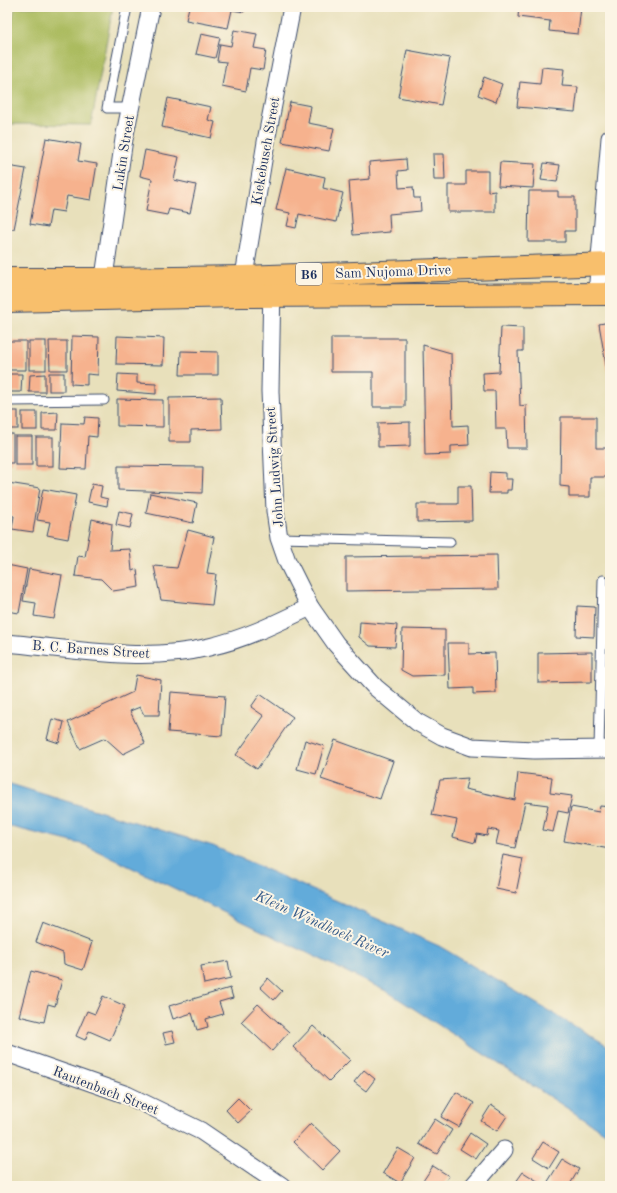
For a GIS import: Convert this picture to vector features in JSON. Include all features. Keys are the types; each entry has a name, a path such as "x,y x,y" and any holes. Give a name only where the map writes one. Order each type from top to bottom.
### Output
{"highway":[{"name":"Sam Nujoma Drive","path":"272,286 605,264"},
{"name":"Sam Nujoma Drive","path":"7,279 102,289"},
{"name":"Sam Nujoma Drive","path":"7,301 102,289 243,286 603,294"}],"street":[{"name":"Lukin Street","path":"102,289 130,108 151,7"},
{"name":"Kiekebusch Street","path":"243,286 267,136 292,7"},
{"path":"603,294 610,138"},
{"name":"John Ludwig Street","path":"272,286 270,391 275,511 279,538 286,561 310,607 336,644 375,687 417,722 442,736 472,747 534,750 604,749"},
{"name":"B. C. Barnes Street","path":"7,643 128,654 167,654 209,647 260,631 310,607"},
{"name":"Rautenbach Street","path":"7,1053 127,1095 201,1131 282,1186"},
{"path":"473,1186 504,1150"}],"lane":[{"path":"127,7 107,108 130,108"},
{"path":"7,401 104,400"},
{"path":"279,538 450,542"},
{"path":"603,580 604,749"}],"green space":[{"path":"15,7 113,7 91,125 7,124 7,47"}],"water":[{"name":"Klein Windhoek River","path":"7,783 213,846 439,946 610,1047 610,1136 388,992 85,845 7,826"}],"building":[{"path":"189,7 245,7 244,12 232,10 228,28 186,20"},
{"path":"519,7 581,7 578,34 549,31 550,21 518,17"},
{"path":"234,30 257,34 254,48 266,50 263,70 250,68 246,91 222,86 226,62 217,61 220,44 231,46"},
{"path":"201,34 220,38 215,58 196,54"},
{"path":"407,50 450,58 441,105 398,97"},
{"path":"542,67 564,69 562,86 578,87 575,112 517,107 520,82 540,84"},
{"path":"484,77 502,84 496,102 478,95"},
{"path":"168,98 211,107 208,120 215,122 211,138 162,127"},
{"path":"290,102 311,106 308,123 334,128 329,151 282,142"},
{"path":"46,138 81,144 78,161 97,164 91,200 67,196 64,212 51,210 48,227 30,224"},
{"path":"145,150 179,157 174,180 196,185 190,213 169,209 167,215 146,211 152,179 140,176"},
{"path":"433,154 444,154 445,180 434,180"},
{"path":"406,159 407,170 398,171 399,188 413,187 414,198 420,198 421,211 389,214 390,232 353,235 349,181 370,179 369,162"},
{"path":"500,162 535,164 533,188 498,186"},
{"path":"544,163 560,165 557,182 541,180"},
{"path":"7,166 26,169 14,229 7,228"},
{"path":"286,168 325,177 323,188 343,193 336,222 299,214 296,228 287,226 290,213 276,210"},
{"path":"466,171 488,171 488,192 495,191 495,212 448,212 448,185 466,185"},
{"path":"529,191 558,191 558,197 575,197 575,231 565,231 565,242 528,242"},
{"path":"610,322 610,371 607,371 599,324"},
{"path":"501,327 523,328 523,351 518,351 520,406 526,405 527,448 507,448 506,429 496,429 495,391 484,391 483,373 499,372"},
{"path":"72,336 99,337 98,375 87,374 87,385 71,384"},
{"path":"117,336 164,338 163,365 116,364"},
{"path":"331,338 405,338 405,407 373,407 373,372 331,372"},
{"path":"8,341 26,341 26,370 9,370"},
{"path":"29,341 46,341 46,370 29,370"},
{"path":"49,341 67,341 67,370 50,370"},
{"path":"423,345 451,353 453,426 468,425 469,445 451,446 451,454 425,455"},
{"path":"181,351 218,352 218,375 180,375"},
{"path":"49,373 64,373 64,391 49,391"},
{"path":"7,374 22,374 21,392 7,392"},
{"path":"45,374 45,392 29,392 30,375"},
{"path":"118,374 137,375 137,383 156,384 156,394 117,391"},
{"path":"221,397 222,429 191,430 191,442 169,442 169,398"},
{"path":"117,399 163,400 163,427 117,426"},
{"path":"7,411 18,411 18,429 7,429"},
{"path":"22,412 37,412 37,430 22,430"},
{"path":"58,412 57,430 42,430 42,413"},
{"path":"85,417 98,418 97,437 88,436 86,469 60,468 62,423 84,424"},
{"path":"561,417 596,417 596,448 609,448 609,477 590,477 590,497 569,497 569,487 560,486"},
{"path":"410,422 410,446 378,447 378,423"},
{"path":"7,434 13,434 13,463 7,463"},
{"path":"15,436 32,436 32,465 15,465"},
{"path":"36,437 53,437 53,466 36,466"},
{"path":"118,466 203,467 202,493 118,490"},
{"path":"490,472 506,473 506,479 512,479 511,490 507,490 507,493 489,493"},
{"path":"8,483 40,488 33,532 12,529 14,516 7,515"},
{"path":"92,484 102,486 100,497 108,499 107,506 88,502"},
{"path":"458,486 471,486 472,521 417,522 417,504 458,504"},
{"path":"43,489 76,495 68,539 47,535 50,522 37,520"},
{"path":"150,493 197,503 193,523 146,513"},
{"path":"119,511 133,514 130,528 116,525"},
{"path":"92,519 112,524 110,550 130,549 132,571 137,569 139,587 113,591 101,579 75,576 78,556 85,557"},
{"path":"188,530 214,537 207,573 216,574 212,605 161,600 154,566 177,568"},
{"path":"497,555 498,589 346,591 346,557"},
{"path":"7,565 27,569 19,613 7,611"},
{"path":"29,569 62,575 54,619 34,616 36,603 23,601"},
{"path":"577,606 595,607 594,637 576,636"},
{"path":"360,622 397,625 395,647 370,646 359,637"},
{"path":"402,629 445,630 445,675 412,676 401,670"},
{"path":"448,643 469,643 469,654 495,653 496,693 473,694 473,688 450,689"},
{"path":"592,652 592,682 538,683 538,653"},
{"path":"136,675 161,680 159,715 144,715 140,707 130,711 145,743 123,754 105,738 80,749 68,722 133,692"},
{"path":"171,692 225,696 222,736 168,732"},
{"path":"260,694 293,717 257,769 236,755 264,716 251,707"},
{"path":"52,719 64,722 59,743 47,739"},
{"path":"305,740 324,746 316,774 297,769"},
{"path":"335,740 393,761 380,799 321,779"},
{"path":"518,773 552,777 550,793 572,796 568,813 558,811 553,832 543,830 548,805 525,802 515,848 496,844 499,831 488,829 487,836 477,834 475,843 453,837 457,820 432,815 440,780 468,778 465,789 515,800"},
{"path":"600,806 610,807 610,849 564,841 571,807 599,812"},
{"path":"503,855 523,859 516,893 496,889"},
{"path":"43,923 92,942 83,970 64,964 63,953 36,942"},
{"path":"228,961 231,978 204,984 201,966"},
{"path":"31,971 62,980 55,1006 48,1004 44,1022 19,1016"},
{"path":"268,978 282,991 274,1000 260,987"},
{"path":"230,988 233,998 219,1002 223,1014 206,1019 208,1027 197,1030 192,1013 173,1019 169,1006"},
{"path":"103,996 125,1006 110,1040 89,1031 85,1040 76,1036 87,1011 95,1014"},
{"path":"258,1004 289,1032 272,1051 241,1022"},
{"path":"313,1026 350,1060 329,1081 293,1047"},
{"path":"172,1031 175,1042 166,1044 163,1033"},
{"path":"364,1070 375,1079 366,1091 354,1082"},
{"path":"456,1092 474,1103 459,1127 441,1117"},
{"path":"238,1098 251,1111 238,1123 226,1110"},
{"path":"491,1105 507,1116 497,1131 481,1121"},
{"path":"435,1119 452,1130 437,1154 419,1144"},
{"path":"311,1123 340,1151 322,1170 293,1142"},
{"path":"470,1133 486,1144 476,1159 460,1149"},
{"path":"543,1142 559,1152 549,1168 533,1158"},
{"path":"398,1148 415,1158 400,1183 383,1173"},
{"path":"562,1159 579,1169 569,1186 551,1186 547,1183"},
{"path":"433,1166 449,1176 442,1186 430,1186 423,1181"},
{"path":"523,1172 539,1182 536,1186 513,1186"}]}
